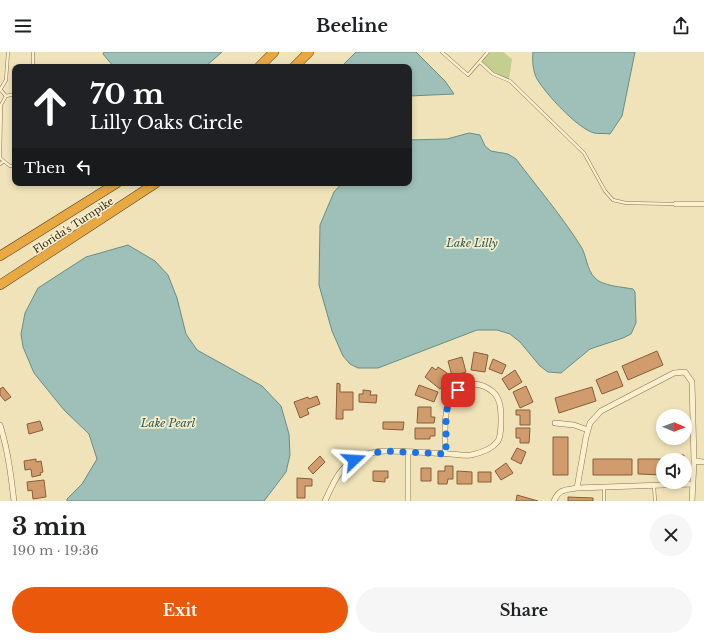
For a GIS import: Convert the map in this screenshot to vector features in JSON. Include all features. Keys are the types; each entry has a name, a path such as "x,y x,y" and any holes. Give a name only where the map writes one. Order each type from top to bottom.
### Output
{"highway":[{"path":"262,64 274,52"},
{"path":"297,64 309,52"},
{"name":"Florida's Turnpike","path":"0,256 112,186"},
{"name":"Florida's Turnpike","path":"0,285 151,186"}],"street":[{"path":"676,204 704,204"},
{"path":"577,488 590,423 601,411 674,373 685,372 692,382 694,461 692,484"},
{"path":"326,501 333,484 342,469 354,460 373,453 385,451 446,454 471,455 488,450 498,440 501,429 501,406 496,395 487,387 475,384 467,386 458,390 450,398 446,413 446,454"},
{"path":"555,424 574,425 588,430"},
{"path":"0,425 4,436 14,501"},
{"path":"408,452 408,501"},
{"path":"694,461 704,462"},
{"path":"554,501 557,494 563,490 577,488 654,486"},
{"path":"692,489 692,501"}],"lane":[{"path":"6,96 0,89 6,80 8,52"},
{"path":"33,52 33,64"},
{"path":"442,52 468,75 488,52"},
{"path":"480,62 493,74 510,81 584,153 605,191 613,200 626,203 676,204"},
{"path":"12,95 6,96 1,105 0,158 12,166"},
{"path":"0,164 4,161"},
{"path":"654,486 654,501"},
{"path":"604,487 604,501"}],"green space":[{"path":"491,52 503,52 512,59 509,79 494,73 482,62"}],"water":[{"path":"104,52 222,52 208,64 111,64 103,54"},
{"path":"356,52 416,52 445,81 454,94 412,96 412,64 344,64"},
{"path":"533,52 635,52 622,116 610,134 594,133 587,130 571,118 555,101 537,79 533,66"},
{"name":"Lake Lilly","path":"469,133 480,135 485,146 491,151 508,154 516,159 573,234 582,249 590,270 595,278 602,283 633,289 635,292 636,323 631,334 590,349 561,373 548,372 540,366 520,342 510,334 497,330 477,330 378,368 358,368 350,364 343,356 332,331 319,285 320,225 334,192 339,186 412,186 412,140 447,139"},
{"name":"Lake Pearl","path":"128,245 155,261 168,275 177,298 186,334 197,350 262,386 281,406 289,434 290,455 286,472 264,501 67,501 67,499 82,484 97,459 89,434 64,410 34,373 23,347 21,334 25,313 38,288 86,257"}],"building":[{"path":"657,351 663,365 628,380 622,366"},
{"path":"474,352 488,355 485,372 471,370"},
{"path":"462,357 466,372 452,376 448,361"},
{"path":"493,359 506,365 502,374 489,369"},
{"path":"432,367 436,370 438,367 447,373 443,380 445,382 440,389 425,377"},
{"path":"515,370 522,382 509,390 502,379"},
{"path":"617,371 623,386 602,394 596,380"},
{"path":"337,383 340,384 340,392 353,392 353,410 343,410 343,419 336,419"},
{"path":"419,385 438,392 434,402 415,395"},
{"path":"526,386 533,402 520,408 513,392"},
{"path":"3,387 11,397 5,401 0,395 0,389"},
{"path":"592,387 596,401 559,413 555,398"},
{"path":"363,390 371,391 370,395 377,395 376,403 359,402 359,394 363,394"},
{"path":"317,396 320,404 307,409 309,414 300,418 294,402 308,397 309,399"},
{"path":"418,407 431,407 431,417 435,417 434,423 417,423"},
{"path":"516,410 530,410 530,425 520,425 520,415 516,415"},
{"path":"40,421 43,430 29,434 27,424"},
{"path":"383,422 404,422 403,430 383,429"},
{"path":"415,428 435,428 435,436 430,436 430,439 415,439"},
{"path":"516,428 530,428 529,443 520,443 520,438 516,438"},
{"path":"553,437 568,437 568,475 553,475"},
{"path":"517,448 526,452 521,464 511,459"},
{"path":"320,456 325,462 313,474 308,468"},
{"path":"36,459 36,462 41,461 43,472 40,473 41,475 32,477 31,469 25,470 24,461"},
{"path":"593,459 632,459 632,475 593,475"},
{"path":"638,459 656,459 656,475 638,474"},
{"path":"506,463 513,473 501,480 495,471"},
{"path":"445,466 453,466 453,479 448,479 447,484 438,484 438,471 445,471"},
{"path":"421,468 431,468 431,481 421,481"},
{"path":"373,471 388,471 388,478 385,478 385,482 373,481"},
{"path":"457,471 472,472 472,484 457,484"},
{"path":"478,472 491,472 491,482 478,482"},
{"path":"297,478 312,479 312,486 305,486 305,498 297,498"},
{"path":"44,480 46,497 33,499 32,490 28,491 27,482"},
{"path":"517,495 538,501 516,501"},
{"path":"568,497 593,498 593,501 568,501"}],"route":[{"path":"354,460 373,453 385,451 446,454 446,413 450,398 458,390"}]}
